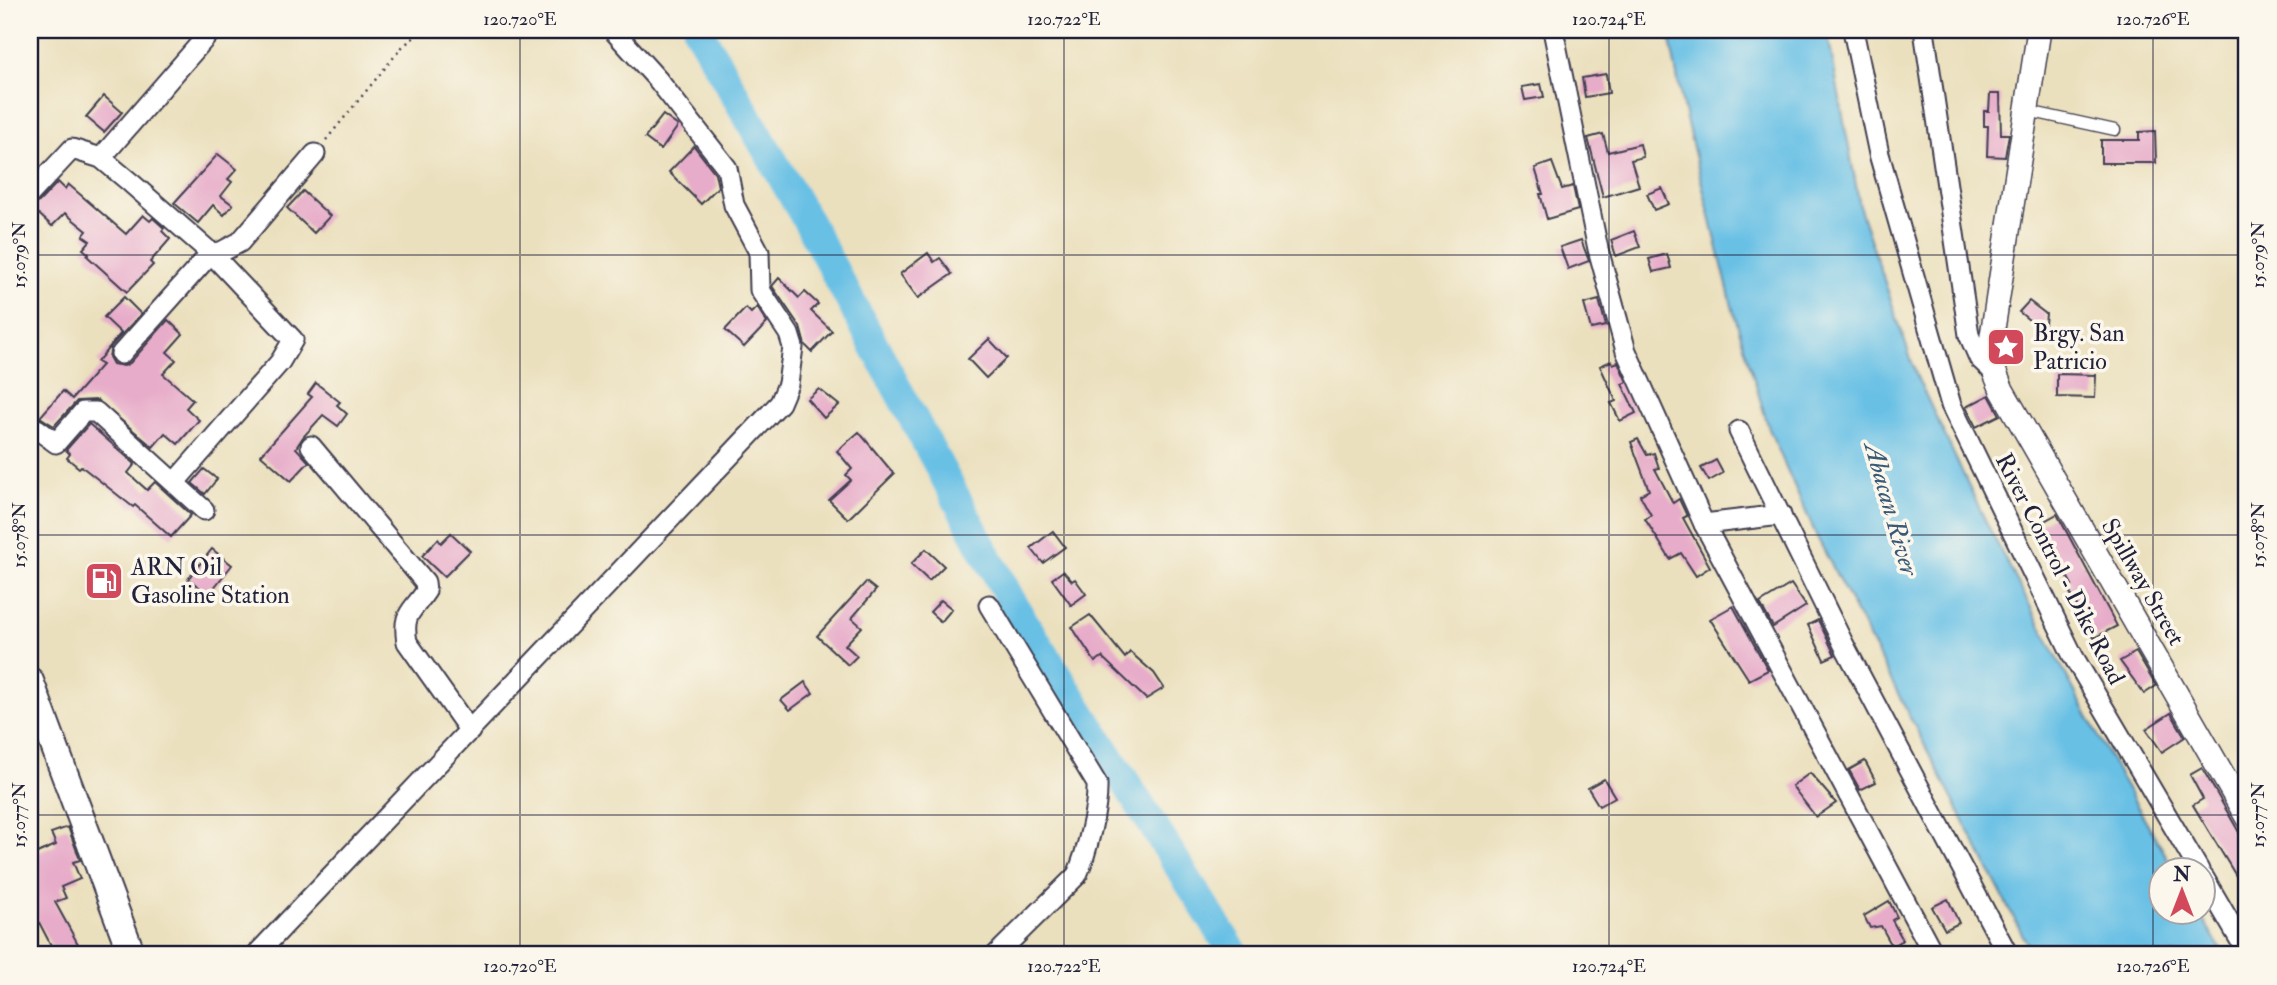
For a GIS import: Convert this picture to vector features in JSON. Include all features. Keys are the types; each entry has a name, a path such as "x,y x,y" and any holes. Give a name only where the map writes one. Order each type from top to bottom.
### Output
{"main road":[{"path":"30,681 36,720 128,953"}],"street":[{"path":"101,158 212,30"},
{"path":"256,955 780,403 788,384 793,361 789,334 760,290 759,253 734,205 727,168 658,80 613,30"},
{"path":"1552,30 1598,249 1626,351 1704,524 1934,955"},
{"name":"River Control - Dike Road","path":"1853,30 1879,154 1951,405 2073,656 2191,856"},
{"path":"1924,30 1969,335 1979,358 1995,373"},
{"path":"1995,373 1991,342 2039,30"},
{"path":"30,194 72,149 101,158 211,253 293,340 280,362 175,482"},
{"path":"121,354 211,253 221,253 240,242 316,154"},
{"name":"Spillway Street","path":"1995,373 2002,390 2247,817"},
{"path":"30,435 40,430 56,443 83,412 92,410 204,510"},
{"path":"1740,431 1850,657 2008,955"},
{"path":"311,446 425,582 426,591 409,611 404,624 407,642 470,732"},
{"path":"1704,524 1781,516"},
{"path":"989,605 1097,784 1098,802 1085,858 1077,875 996,955"},
{"path":"2218,903 2247,952"}],"lane":[{"path":"2028,111 2115,130"}],"path":[{"path":"316,154 403,46 424,30"}],"water":[{"name":"Abacan River","path":"1668,30 1827,30 1861,212 1917,377 1988,526 2115,768 2166,856 2148,856 2148,926 2207,926 2224,955 2033,955 1817,537 1769,429 1732,306 1684,111"}],"building":[{"path":"1606,74 1609,93 1585,97 1582,78"},
{"path":"1541,84 1544,97 1525,100 1522,87"},
{"path":"1990,94 2000,94 2001,134 2009,134 2005,157 1987,156 1988,126 1984,126 1984,111 1989,111"},
{"path":"104,96 122,112 104,132 86,117"},
{"path":"663,115 678,126 661,150 645,138"},
{"path":"2155,131 2156,163 2101,163 2101,140 2139,140 2139,132"},
{"path":"1603,134 1608,152 1640,144 1643,157 1631,160 1639,186 1603,197 1588,138"},
{"path":"694,146 715,173 718,187 701,204 669,172"},
{"path":"218,154 237,169 228,179 232,182 221,196 233,205 224,215 213,205 198,223 174,203"},
{"path":"1552,162 1562,189 1573,186 1578,210 1547,219 1535,168"},
{"path":"58,182 65,189 68,184 126,234 143,215 150,221 153,218 164,228 162,231 170,239 150,262 153,265 127,292 87,256 89,254 83,249 90,241 83,236 87,231 65,213 52,226 30,206 39,202"},
{"path":"1662,188 1669,204 1654,210 1647,194"},
{"path":"303,191 330,216 314,233 287,208"},
{"path":"1634,231 1640,247 1616,256 1611,240"},
{"path":"1581,240 1589,261 1568,269 1560,247"},
{"path":"928,253 934,262 940,258 952,274 918,298 900,274"},
{"path":"1667,254 1671,268 1653,272 1649,259"},
{"path":"779,278 799,298 805,292 818,304 811,311 832,331 812,352 805,345 800,327 772,286"},
{"path":"124,297 141,314 111,346 109,357 113,364 124,366 130,363 168,320 183,334 167,352 176,360 163,374 193,400 186,408 199,420 178,444 165,433 153,447 97,400 77,401 54,426 40,417 63,391 72,399 102,365 97,362 121,333 104,317"},
{"path":"1599,300 1606,326 1591,329 1584,304"},
{"path":"2029,301 2046,314 2044,332 2019,312"},
{"path":"757,307 767,323 744,347 725,330 746,308 751,313"},
{"path":"989,339 1007,358 986,378 968,359"},
{"path":"1611,361 1613,364 1618,362 1627,382 1622,384 1636,413 1620,421 1611,403 1616,401 1600,366"},
{"path":"2057,374 2096,375 2095,398 2057,397"},
{"path":"316,383 340,402 337,405 347,414 338,426 323,415 303,437 296,448 309,462 291,481 261,455 312,397 308,394"},
{"path":"819,389 839,405 824,418 807,399"},
{"path":"1989,395 2000,415 1976,427 1966,407"},
{"path":"89,424 135,464 128,473 147,490 155,482 191,515 171,537 135,505 133,507 67,458 70,454 66,450"},
{"path":"859,432 894,474 848,519 829,500 851,480 846,475 852,469 837,451"},
{"path":"1638,439 1647,455 1654,453 1659,468 1655,469 1673,503 1679,499 1687,516 1683,518 1710,567 1696,576 1681,553 1670,559 1645,519 1651,515 1640,495 1649,490 1631,442"},
{"path":"1716,460 1723,473 1709,481 1701,468"},
{"path":"204,469 217,479 205,494 192,483"},
{"path":"2057,514 2117,626 2094,638 2067,587 2072,585 2039,524"},
{"path":"1053,531 1065,547 1043,563 1031,548"},
{"path":"451,533 470,551 444,577 422,556 438,539 441,543"},
{"path":"212,549 232,565 209,594 188,579"},
{"path":"926,549 944,566 929,581 911,564"},
{"path":"1063,571 1072,581 1075,579 1086,594 1071,605 1052,579"},
{"path":"866,582 876,590 852,618 862,627 845,645 857,656 848,665 817,636"},
{"path":"1791,584 1806,606 1773,627 1760,603"},
{"path":"941,600 952,609 941,622 930,612"},
{"path":"1733,606 1768,670 1749,680 1710,619"},
{"path":"1090,615 1125,658 1130,652 1154,673 1164,688 1146,699 1102,657 1095,662 1072,627"},
{"path":"1818,620 1835,655 1824,660 1808,625"},
{"path":"2136,652 2156,686 2144,694 2120,661"},
{"path":"805,682 813,693 790,710 781,700"},
{"path":"2171,713 2185,737 2162,752 2146,729"},
{"path":"1865,761 1876,782 1860,790 1849,770"},
{"path":"2202,768 2247,846 2247,894 2193,805 2203,799 2190,775"},
{"path":"1810,773 1836,803 1816,817 1792,786"},
{"path":"1604,779 1615,797 1599,806 1588,788"},
{"path":"68,827 80,860 73,862 80,879 61,887 66,898 55,902 84,955 56,955 30,905 30,856 56,845 51,833"},
{"path":"1948,899 1959,923 1945,930 1932,907"},
{"path":"1889,901 1897,917 1892,920 1903,940 1892,946 1881,926 1870,928 1864,916"}],"waterway":[{"path":"698,30 808,222 1015,608 1235,955"}],"place":[{"name":"Brgy. San Patricio","path":"2006,347"},
{"name":"ARN Oil Gasoline Station","path":"104,581"}]}
